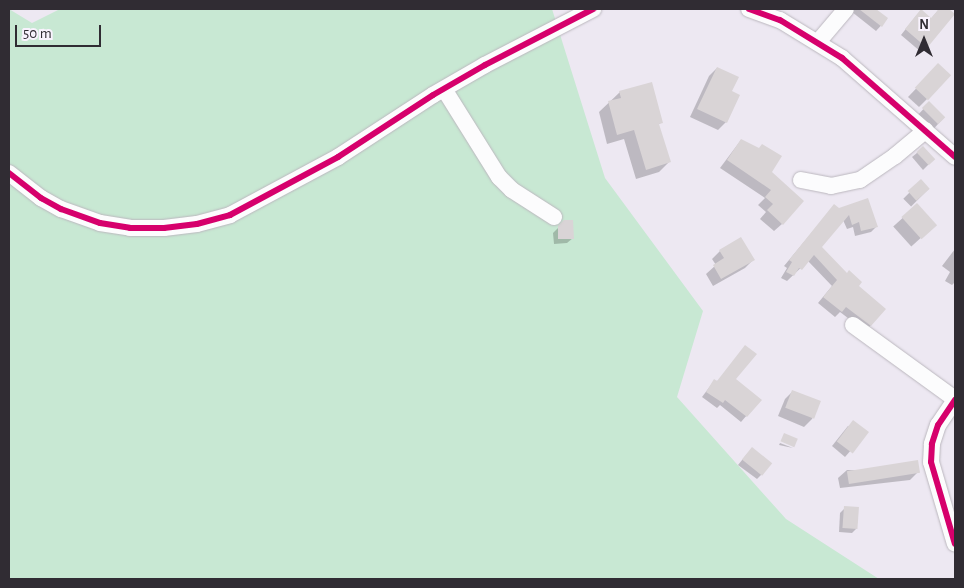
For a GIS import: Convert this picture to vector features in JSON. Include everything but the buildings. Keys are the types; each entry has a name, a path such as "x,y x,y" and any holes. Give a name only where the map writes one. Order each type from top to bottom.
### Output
{"street":[{"path":"9,174 41,198 61,209 100,223 139,228 164,228 197,224 230,215 310,173 444,88 564,22 593,9"},
{"path":"749,9 780,20 842,58 926,130 953,149"},
{"path":"818,42 846,9"},
{"path":"444,88 499,177 512,190 554,218"},
{"path":"801,180 831,186 860,180 896,156 926,130"},
{"path":"854,325 955,399 938,425 932,444 931,462 955,544"}],"green space":[{"path":"9,9 32,23 60,9 552,9 605,178 703,311 677,397 786,519 879,579 9,579"}],"cycle path":[{"path":"9,173 41,198 61,209 100,223 130,228 164,228 197,224 230,215 338,157 433,95 485,65 593,9"},
{"path":"749,9 780,20 842,58 955,157"},
{"path":"955,400 938,425 932,444 931,462 955,544"}]}
